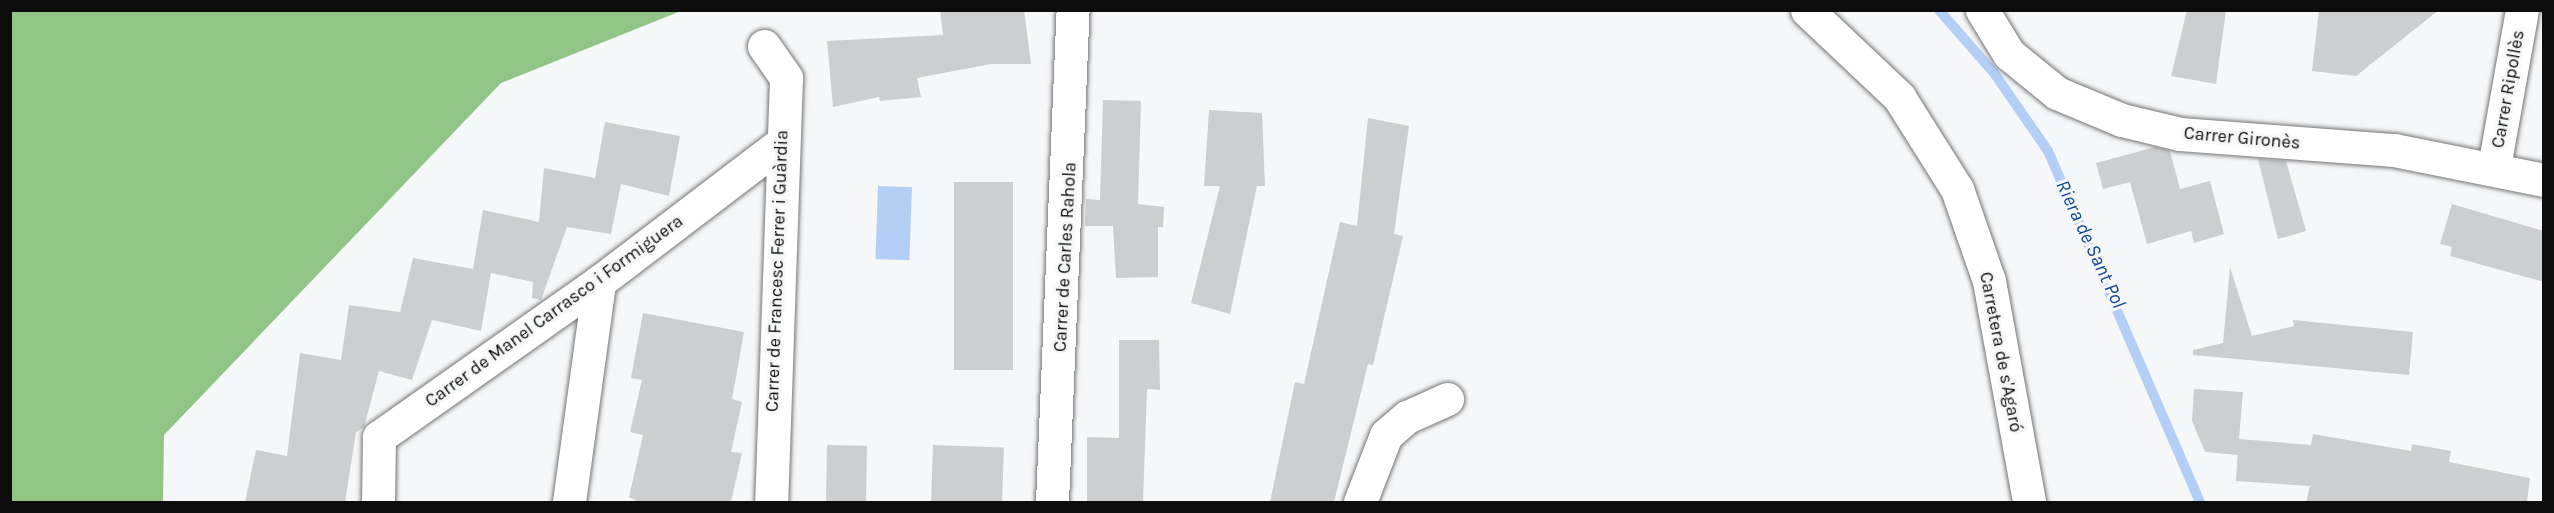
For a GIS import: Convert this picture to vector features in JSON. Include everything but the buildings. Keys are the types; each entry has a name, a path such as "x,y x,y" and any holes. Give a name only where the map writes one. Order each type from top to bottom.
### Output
{"street":[{"name":"Carrer de Carles Rahola","path":"1052,502 1073,10"},
{"name":"Carretera de s'Agaró","path":"1807,10 1899,97 1957,189 1989,281 2029,502"},
{"name":"Carrer Gironès","path":"1982,10 2008,54 2057,93 2122,120 2180,134 2394,150 2494,167 2544,180"},
{"name":"Carrer Ripollès","path":"2494,167 2522,10"},
{"name":"Carrer de Francesc Ferrer i Guàrdia","path":"764,46 786,78 780,144 771,502"},
{"name":"Carrer de Manel Carrasco i Formiguera","path":"378,502 379,436 599,282 780,144"},
{"path":"569,502 599,282"},
{"path":"1360,502 1386,435 1407,417 1447,399"}],"green space":[{"path":"10,11 681,11 501,83 164,435 163,502 11,502"}],"water":[{"path":"878,186 912,187 909,260 875,259"}],"waterway":[{"name":"Riera de Sant Pol","path":"1939,10 1994,73 2048,151 2200,502"}]}
